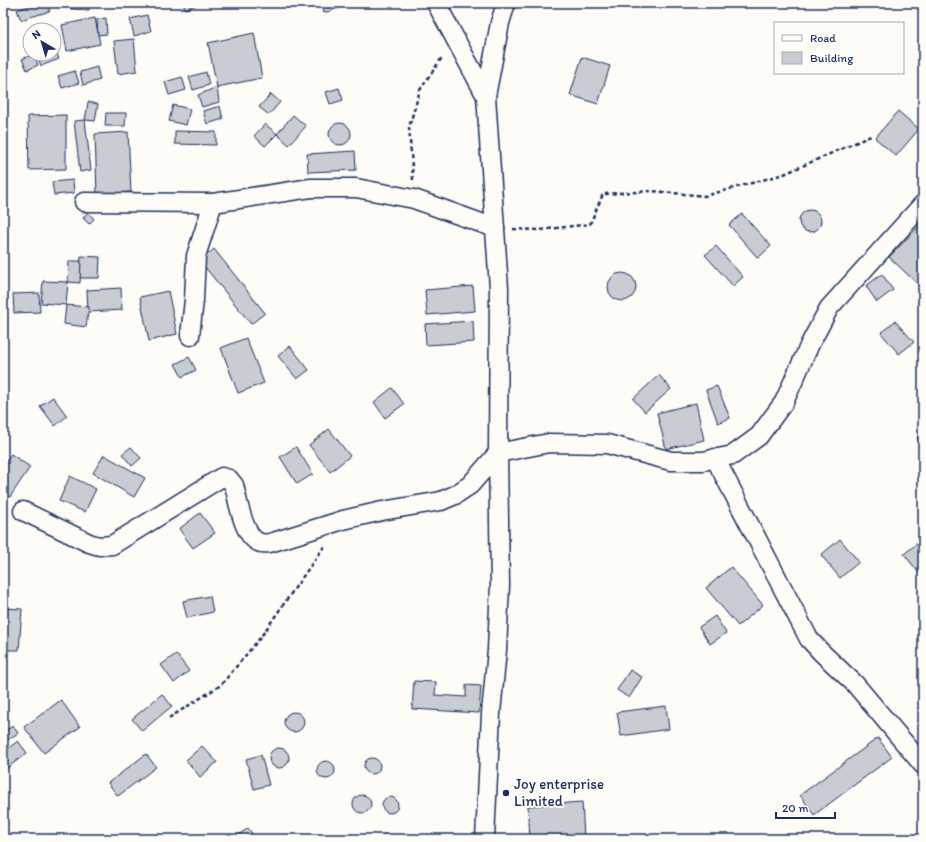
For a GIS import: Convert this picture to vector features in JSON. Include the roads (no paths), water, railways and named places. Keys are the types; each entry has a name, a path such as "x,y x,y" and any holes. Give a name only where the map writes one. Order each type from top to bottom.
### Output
{"street":[{"path":"436,3 486,96"},
{"path":"485,839 491,713 497,650 500,585 498,453 500,288 486,96 500,23 506,3"},
{"path":"84,202 213,203 310,188 356,188 414,199 495,228"},
{"path":"190,336 194,300 196,256 213,203"},
{"path":"23,511 90,543 99,546 112,545 222,477 229,479 234,485 246,531 261,544 270,543 356,517 442,501 455,496 470,485 498,453 549,443 607,444 671,461 704,461 733,455 759,436 784,402 810,344 829,308 923,204"},
{"path":"715,458 809,639 855,684 923,765"}],"place":[{"name":"Joy enterprise Limited","path":"506,793"}]}
